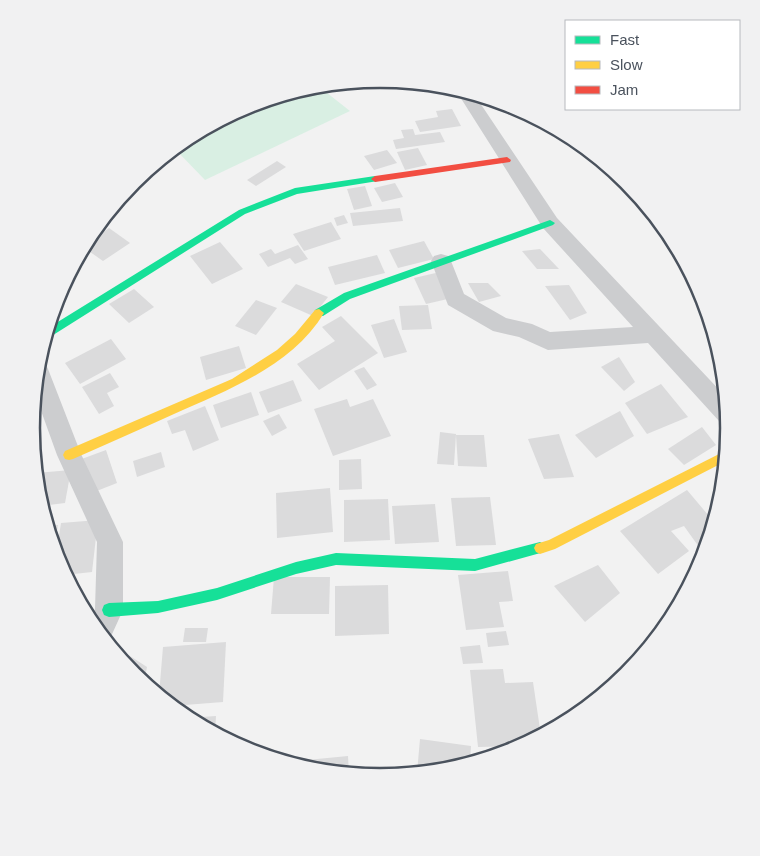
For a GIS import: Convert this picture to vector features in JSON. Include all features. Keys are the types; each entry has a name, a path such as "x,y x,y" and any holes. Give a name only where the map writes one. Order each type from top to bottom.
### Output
{"street":[{"path":"470,101 507,160 550,223 719,405"},
{"path":"55,328 242,212 295,191 507,160"},
{"path":"69,455 236,382 280,353 320,313 348,296 550,223"},
{"path":"441,261 455,298 501,325 524,330 548,341 653,334"},
{"path":"43,385 69,455 110,542 109,610 103,625"},
{"path":"109,610 158,607 217,594 296,568 336,559 475,565 551,544 718,459"}],"green space":[{"path":"327,93 350,111 205,180 179,153 230,123 271,106"}],"building":[{"path":"452,109 461,126 420,132 415,121 438,117 436,111"},
{"path":"413,129 415,135 440,132 445,142 396,149 393,140 404,138 401,130"},
{"path":"418,148 427,165 405,170 397,152"},
{"path":"387,150 397,163 374,170 364,156"},
{"path":"277,161 286,167 256,186 247,180"},
{"path":"395,183 403,197 382,202 374,188"},
{"path":"365,186 372,206 354,210 347,189"},
{"path":"400,208 403,221 353,226 350,213"},
{"path":"344,215 348,223 337,226 334,218"},
{"path":"331,222 341,239 304,251 293,234"},
{"path":"109,228 130,243 103,261 90,252 100,234"},
{"path":"424,241 434,259 398,268 389,250"},
{"path":"220,242 243,269 212,284 190,256"},
{"path":"298,245 308,259 295,264 290,258 268,267 259,254 271,249 275,254"},
{"path":"540,249 559,269 537,269 522,251"},
{"path":"377,255 385,273 335,285 328,267"},
{"path":"440,272 452,298 426,304 414,278"},
{"path":"468,283 488,283 501,296 479,302"},
{"path":"296,284 328,297 313,316 281,302"},
{"path":"569,285 587,313 570,320 545,286"},
{"path":"134,289 154,307 129,323 109,304"},
{"path":"256,300 277,308 256,335 235,326"},
{"path":"428,305 432,329 402,330 399,306"},
{"path":"341,316 378,353 319,390 297,364 335,341 322,327"},
{"path":"394,319 407,352 384,358 371,325"},
{"path":"111,339 126,359 80,384 65,363"},
{"path":"239,346 246,368 206,380 200,357"},
{"path":"619,357 635,382 624,391 601,367"},
{"path":"364,367 377,385 367,390 354,371"},
{"path":"110,373 119,387 107,393 114,406 99,414 82,387"},
{"path":"293,380 302,401 268,413 259,392"},
{"path":"661,384 688,417 647,434 625,403"},
{"path":"251,392 259,415 221,428 213,405"},
{"path":"347,399 350,407 373,399 391,436 333,456 314,409"},
{"path":"205,406 219,440 193,451 185,430 172,434 167,421"},
{"path":"620,411 634,436 596,458 575,435"},
{"path":"279,414 287,428 272,436 263,421"},
{"path":"702,427 716,445 684,465 668,449"},
{"path":"440,432 456,434 454,465 437,464"},
{"path":"559,434 574,477 544,479 528,439"},
{"path":"456,435 484,435 487,467 458,466"},
{"path":"106,450 117,483 89,494 79,460"},
{"path":"161,452 165,467 137,477 133,461"},
{"path":"361,459 362,489 339,490 339,460"},
{"path":"71,470 65,503 49,505 43,472"},
{"path":"330,488 333,532 277,538 276,493"},
{"path":"687,490 708,515 698,546 684,526 671,531 689,551 658,574 620,531"},
{"path":"490,497 496,545 456,546 451,498"},
{"path":"388,499 390,540 344,542 344,500"},
{"path":"435,504 439,542 395,544 392,506"},
{"path":"98,520 92,572 73,574 59,539 61,523"},
{"path":"598,565 620,593 585,622 554,586"},
{"path":"508,571 513,601 499,602 504,627 466,630 458,575"},
{"path":"274,577 330,577 329,614 271,614"},
{"path":"388,585 389,634 335,636 335,586"},
{"path":"185,628 208,628 206,642 183,642"},
{"path":"506,631 509,645 488,647 486,633"},
{"path":"226,642 223,702 183,705 160,687 163,647"},
{"path":"480,645 483,663 463,664 460,647"},
{"path":"124,652 147,667 146,674"},
{"path":"503,669 505,683 533,682 540,728 498,747 478,747 470,670"},
{"path":"216,716 215,725 210,722 201,717"},
{"path":"420,739 471,746 470,755 418,766"},
{"path":"348,756 349,766 336,765 309,760"}],"traffic: fast":[{"path":"55,328 242,212 295,191 375,179"},
{"path":"319,313 347,296 550,223"},
{"path":"109,610 158,607 217,594 296,568 336,559 475,565 540,548"}],"traffic: slow":[{"path":"69,455 236,382 281,353 299,337 319,313"},
{"path":"540,548 551,545 718,459"}],"traffic: jam":[{"path":"375,179 507,160"}]}
